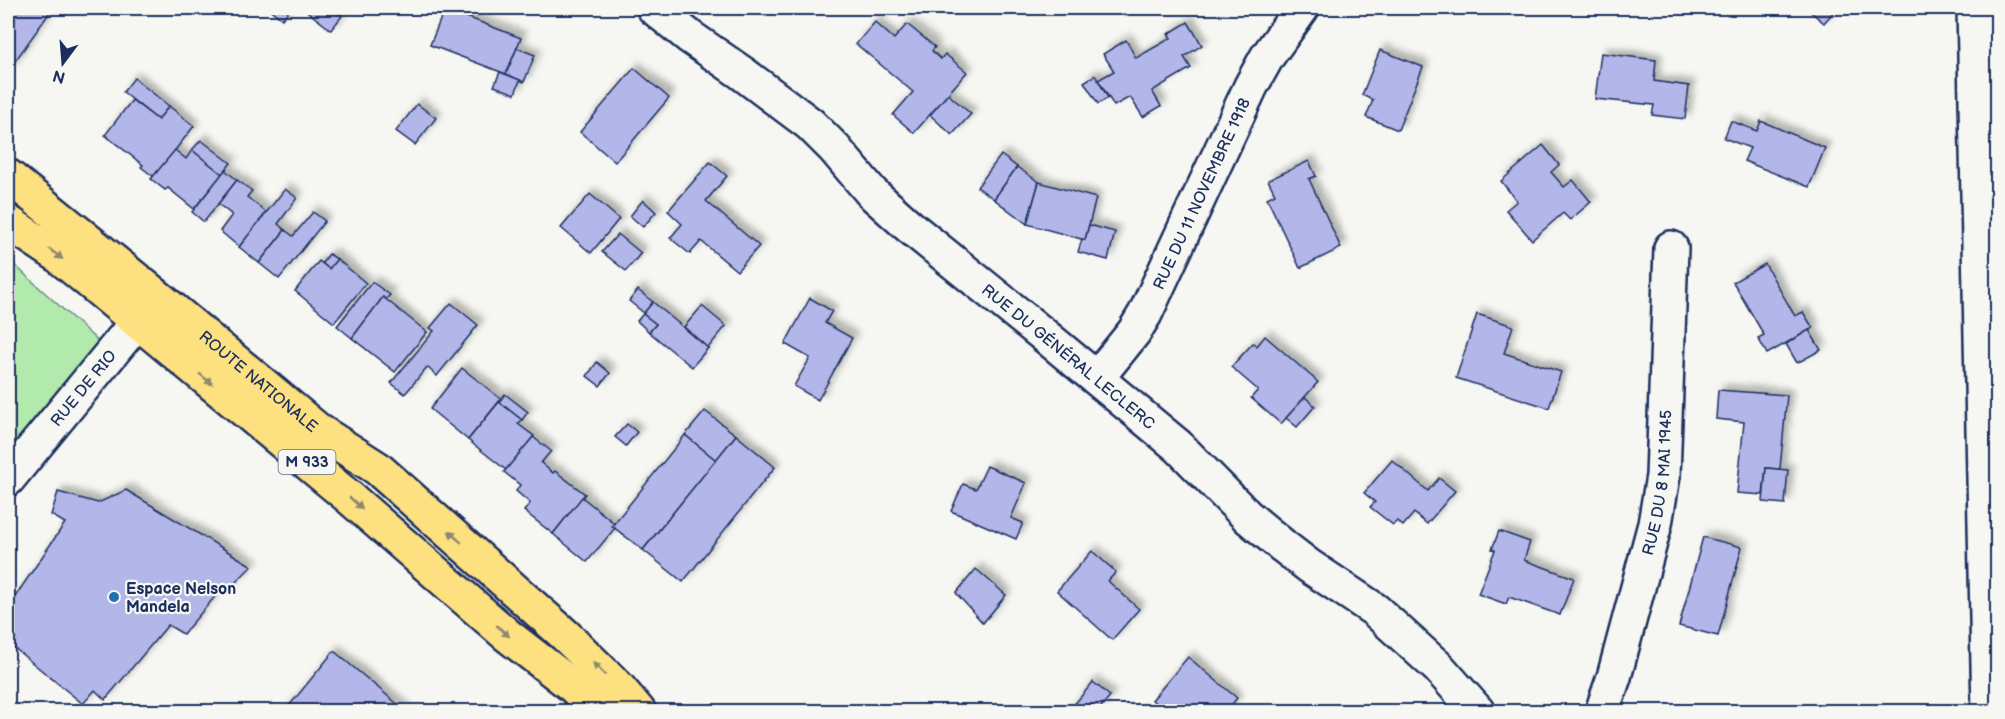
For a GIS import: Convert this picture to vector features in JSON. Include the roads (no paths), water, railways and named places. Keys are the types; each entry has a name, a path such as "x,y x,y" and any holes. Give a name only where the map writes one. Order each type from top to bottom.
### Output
{"main road":[{"name":"ROUTE NATIONALE","path":"8,176 319,431 354,452 384,475 565,635 639,711"},
{"name":"ROUTE NATIONALE","path":"8,222 56,254 350,498 507,635 574,687 598,711"}],"street":[{"name":"RUE DU GÉNÉRAL LECLERC","path":"654,8 810,124 834,148 872,193 903,221 1178,446 1248,517 1309,566 1344,587 1375,610 1439,668 1478,711"},
{"name":"RUE DU 11 NOVEMBRE 1918","path":"1097,378 1134,332 1145,314 1251,86 1267,57 1302,8"},
{"path":"1974,8 1989,711"},
{"name":"RUE DU 8 MAI 1945","path":"1602,711 1614,677 1655,524 1663,476 1671,248"},
{"name":"RUE DE RIO","path":"8,479 158,297"}],"place":[{"name":"Espace Nelson Mandela","path":"114,597"}]}
